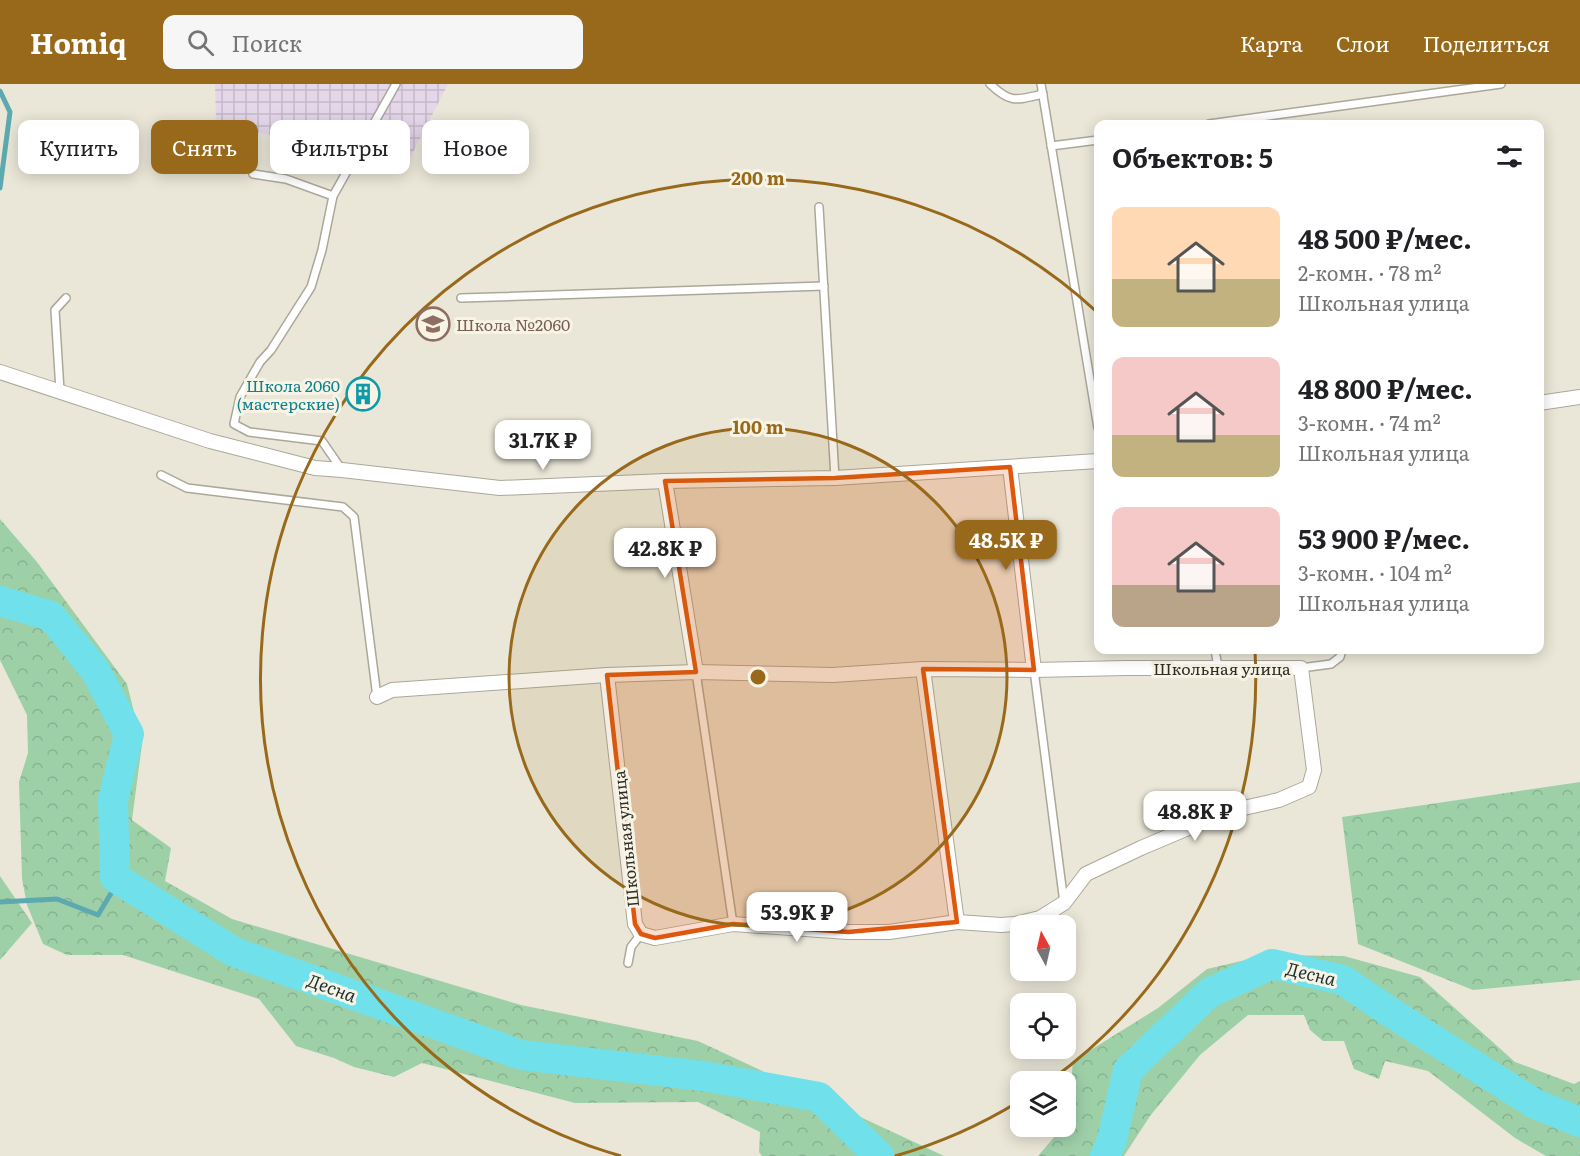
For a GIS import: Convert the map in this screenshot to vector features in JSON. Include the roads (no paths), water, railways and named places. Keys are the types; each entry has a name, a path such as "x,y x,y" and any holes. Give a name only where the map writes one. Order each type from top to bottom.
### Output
{"street":[{"path":"0,372 210,441 315,468 500,488 665,481 835,478 1094,461"},
{"path":"1544,402 1580,397"},
{"path":"1010,467 1034,670"},
{"path":"665,481 696,672"},
{"name":"Школьная улица","path":"377,697 392,690 607,675 696,672 833,675 923,669 1301,668 1314,770 1309,787 1279,800 1226,812 1086,874 1064,903 1040,918 1016,924 988,925 957,922 889,932 848,932 733,924 655,938 641,934 635,924 607,675"},
{"path":"923,669 957,922"}],"lane":[{"path":"342,470 322,441 249,432 234,424 240,397 260,362 271,350 310,287 322,250 333,196 396,84"},
{"path":"990,84 1004,97 1015,101 1043,94"},
{"path":"1041,84 1094,404"},
{"path":"1238,120 1501,84"},
{"path":"1051,146 1094,141"},
{"path":"254,174 286,179 333,196"},
{"path":"819,207 835,478"},
{"path":"461,298 824,286"},
{"path":"60,392 55,310 66,298"},
{"path":"161,475 187,488 343,507 354,517 377,697"},
{"path":"1216,654 1218,667"},
{"path":"1301,668 1330,664 1341,654"},
{"path":"1034,670 1064,903"},
{"path":"696,672 733,924"},
{"path":"628,963 631,947 641,934"}],"waterway":[{"path":"0,91 10,112 0,188"},
{"name":"Десна","path":"0,601 51,616 95,670 129,734 113,800 115,877 119,880 234,952 521,1055 703,1076 819,1097 879,1156"},
{"path":"0,902 57,899 98,915 119,880"},
{"name":"Десна","path":"1105,1156 1112,1140 1128,1070 1209,993 1272,964 1343,980 1535,1104 1580,1122"}],"place":[{"name":"Школа №2060","path":"433,324"},
{"name":"Школа 2060 (мастерские)","path":"363,394"}]}
